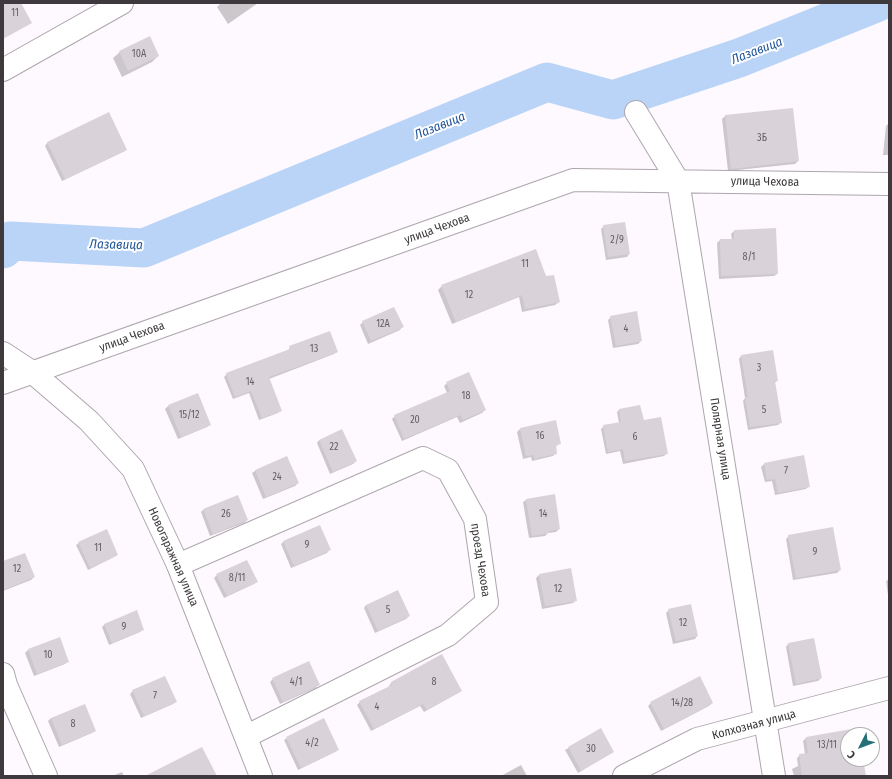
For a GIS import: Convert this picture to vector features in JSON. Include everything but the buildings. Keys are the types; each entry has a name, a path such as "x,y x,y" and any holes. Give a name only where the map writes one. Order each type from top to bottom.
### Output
{"street":[{"path":"3,70 122,3"},
{"name":"Полярная улица","path":"636,112 678,181 774,776"},
{"name":"улица Чехова","path":"3,383 573,180 889,184"},
{"name":"Новогаражная улица","path":"3,353 32,372 89,421 133,469 178,565 261,776"},
{"name":"проезд Чехова","path":"178,565 423,458 448,470 475,519 487,602 448,635 246,736"},
{"path":"3,674 6,685 46,776"},
{"name":"Колхозная улица","path":"624,776 697,739 766,722 889,688"}],"waterway":[{"name":"Лазавица","path":"3,249 11,241 144,248 547,82 613,100 739,58 876,3"}]}
